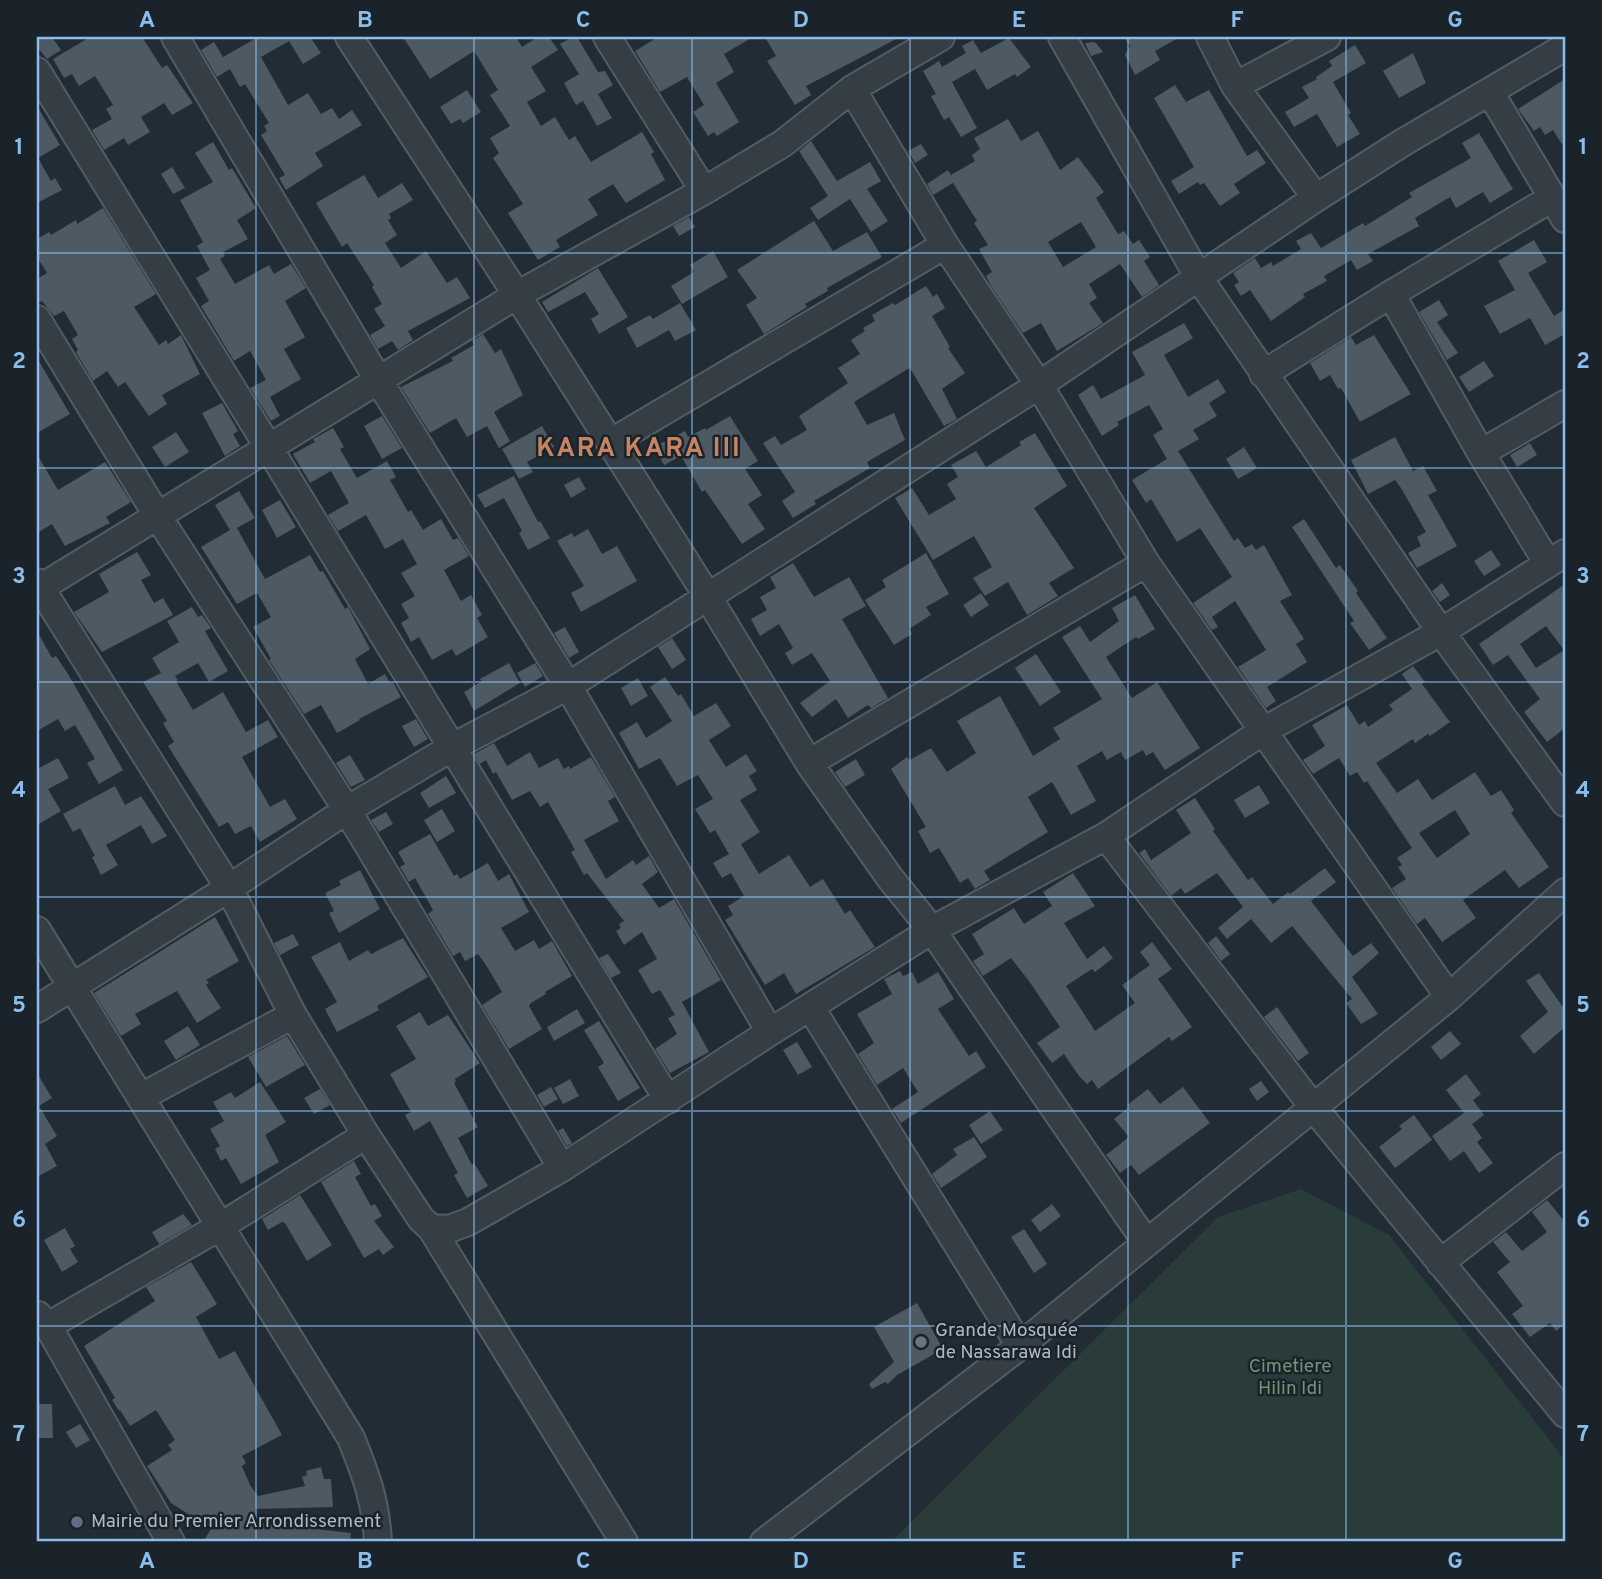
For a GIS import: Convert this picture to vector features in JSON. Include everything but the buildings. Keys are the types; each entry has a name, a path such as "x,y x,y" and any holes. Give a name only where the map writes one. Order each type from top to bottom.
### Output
{"street":[{"path":"175,37 379,380 568,686 770,1032"},
{"path":"351,37 708,597 809,763 890,878 932,930 1146,1242"},
{"path":"607,37 704,191"},
{"path":"624,1542 431,1228 421,1219 366,1135 293,1015 229,888 38,587 517,295 704,191 782,144 852,89 941,37"},
{"path":"1062,37 1199,278 1441,632 1565,803"},
{"path":"1210,37 1235,86 1316,198"},
{"path":"1235,86 1327,37"},
{"path":"37,1009 347,810 450,748 568,686 1039,386 1316,198 1402,143 1565,47"},
{"path":"37,71 270,446 450,748 668,1100"},
{"path":"852,89 945,245 1039,386 1146,563 1449,997"},
{"path":"1263,374 1391,294 1559,209 1490,92"},
{"path":"610,443 945,245"},
{"path":"431,1228 449,1229 468,1222 562,1168 932,930 1105,836 1263,731 1441,632 1557,559 1481,453 1391,294"},
{"path":"37,319 157,515 347,810 562,1168"},
{"path":"1481,453 1565,404"},
{"path":"809,763 1146,563"},
{"path":"1105,836 1313,1107 1565,1415"},
{"path":"764,1542 1020,1346 1449,997 1565,892"},
{"path":"37,930 351,1438 368,1479 376,1510 378,1542"},
{"path":"811,1008 1020,1346"},
{"path":"141,1097 293,1015"},
{"path":"171,1542 43,1320 221,1226 366,1135"},
{"path":"1440,1262 1565,1166"}],"green space":[{"name":"Cimetiere Hilin Idi","path":"1301,1189 1389,1235 1565,1460 1565,1542 891,1542 1218,1217"}],"place":[{"name":"Grande Mosquée de Nassarawa Idi","path":"921,1342"},
{"name":"Mairie du Premier Arrondissement","path":"77,1522"}],"district":[{"name":"KARA KARA III","path":"639,449"}]}
